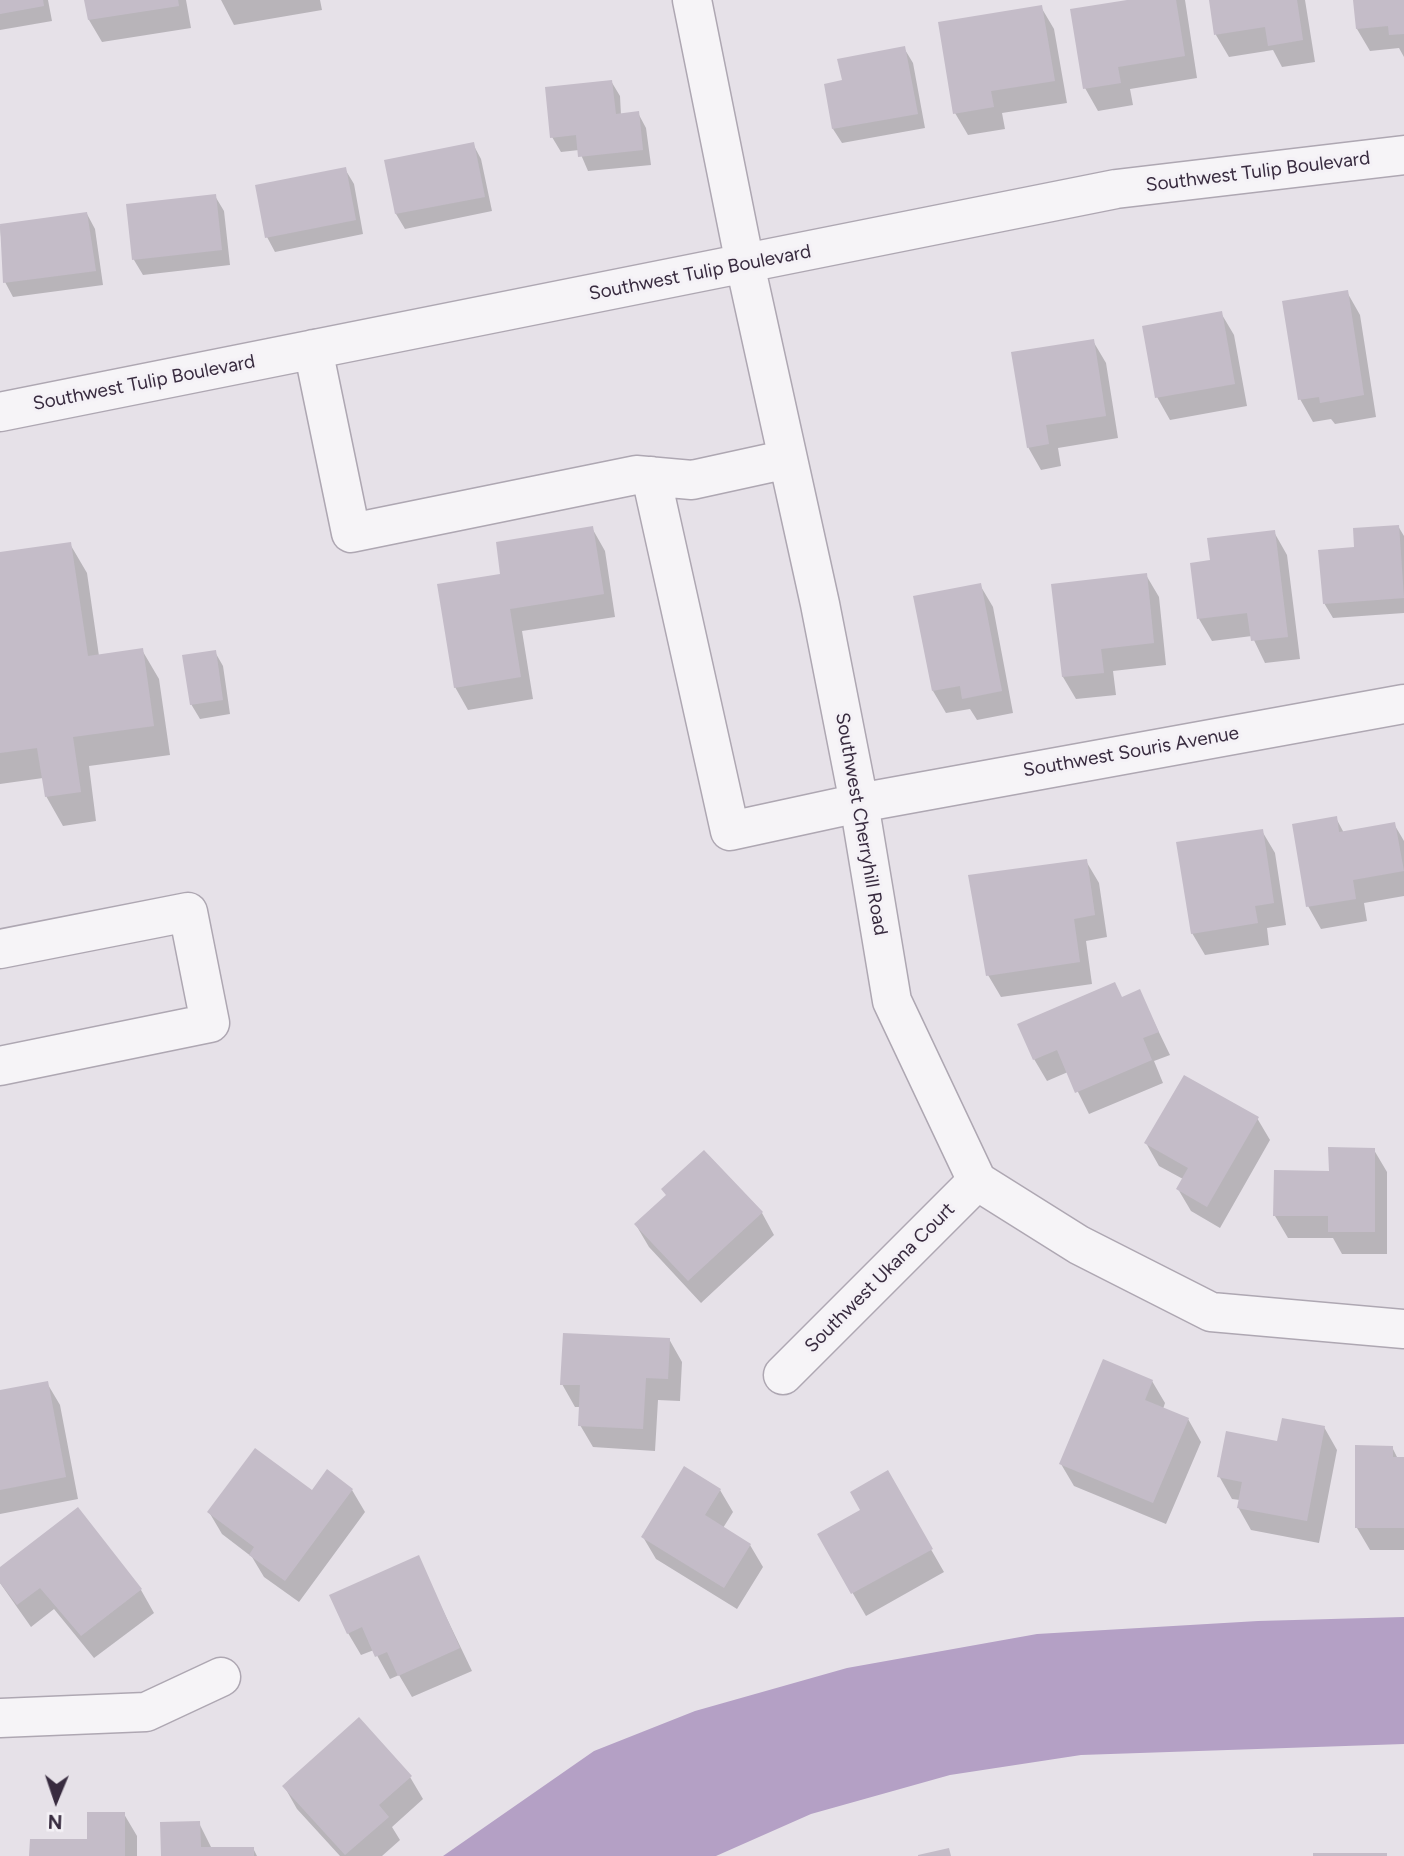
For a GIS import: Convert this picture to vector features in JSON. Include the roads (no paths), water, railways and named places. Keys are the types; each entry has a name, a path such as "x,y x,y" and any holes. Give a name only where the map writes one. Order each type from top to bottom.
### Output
{"street":[{"name":"Southwest Cherryhill Road","path":"692,0 859,803 892,1001 977,1181"},
{"name":"Southwest Tulip Boulevard","path":"0,412 1116,189 1404,155"},
{"path":"313,349 351,533 636,475 692,480 788,459"},
{"name":"Southwest Souris Avenue","path":"651,476 730,831 859,803 1404,704"},
{"path":"0,950 188,912 210,1023 0,1066"},
{"path":"977,1181 1079,1245 1211,1312 1404,1329"},
{"name":"Southwest Ukana Court","path":"783,1375 977,1181"},
{"path":"0,1718 146,1712 221,1677"}]}
